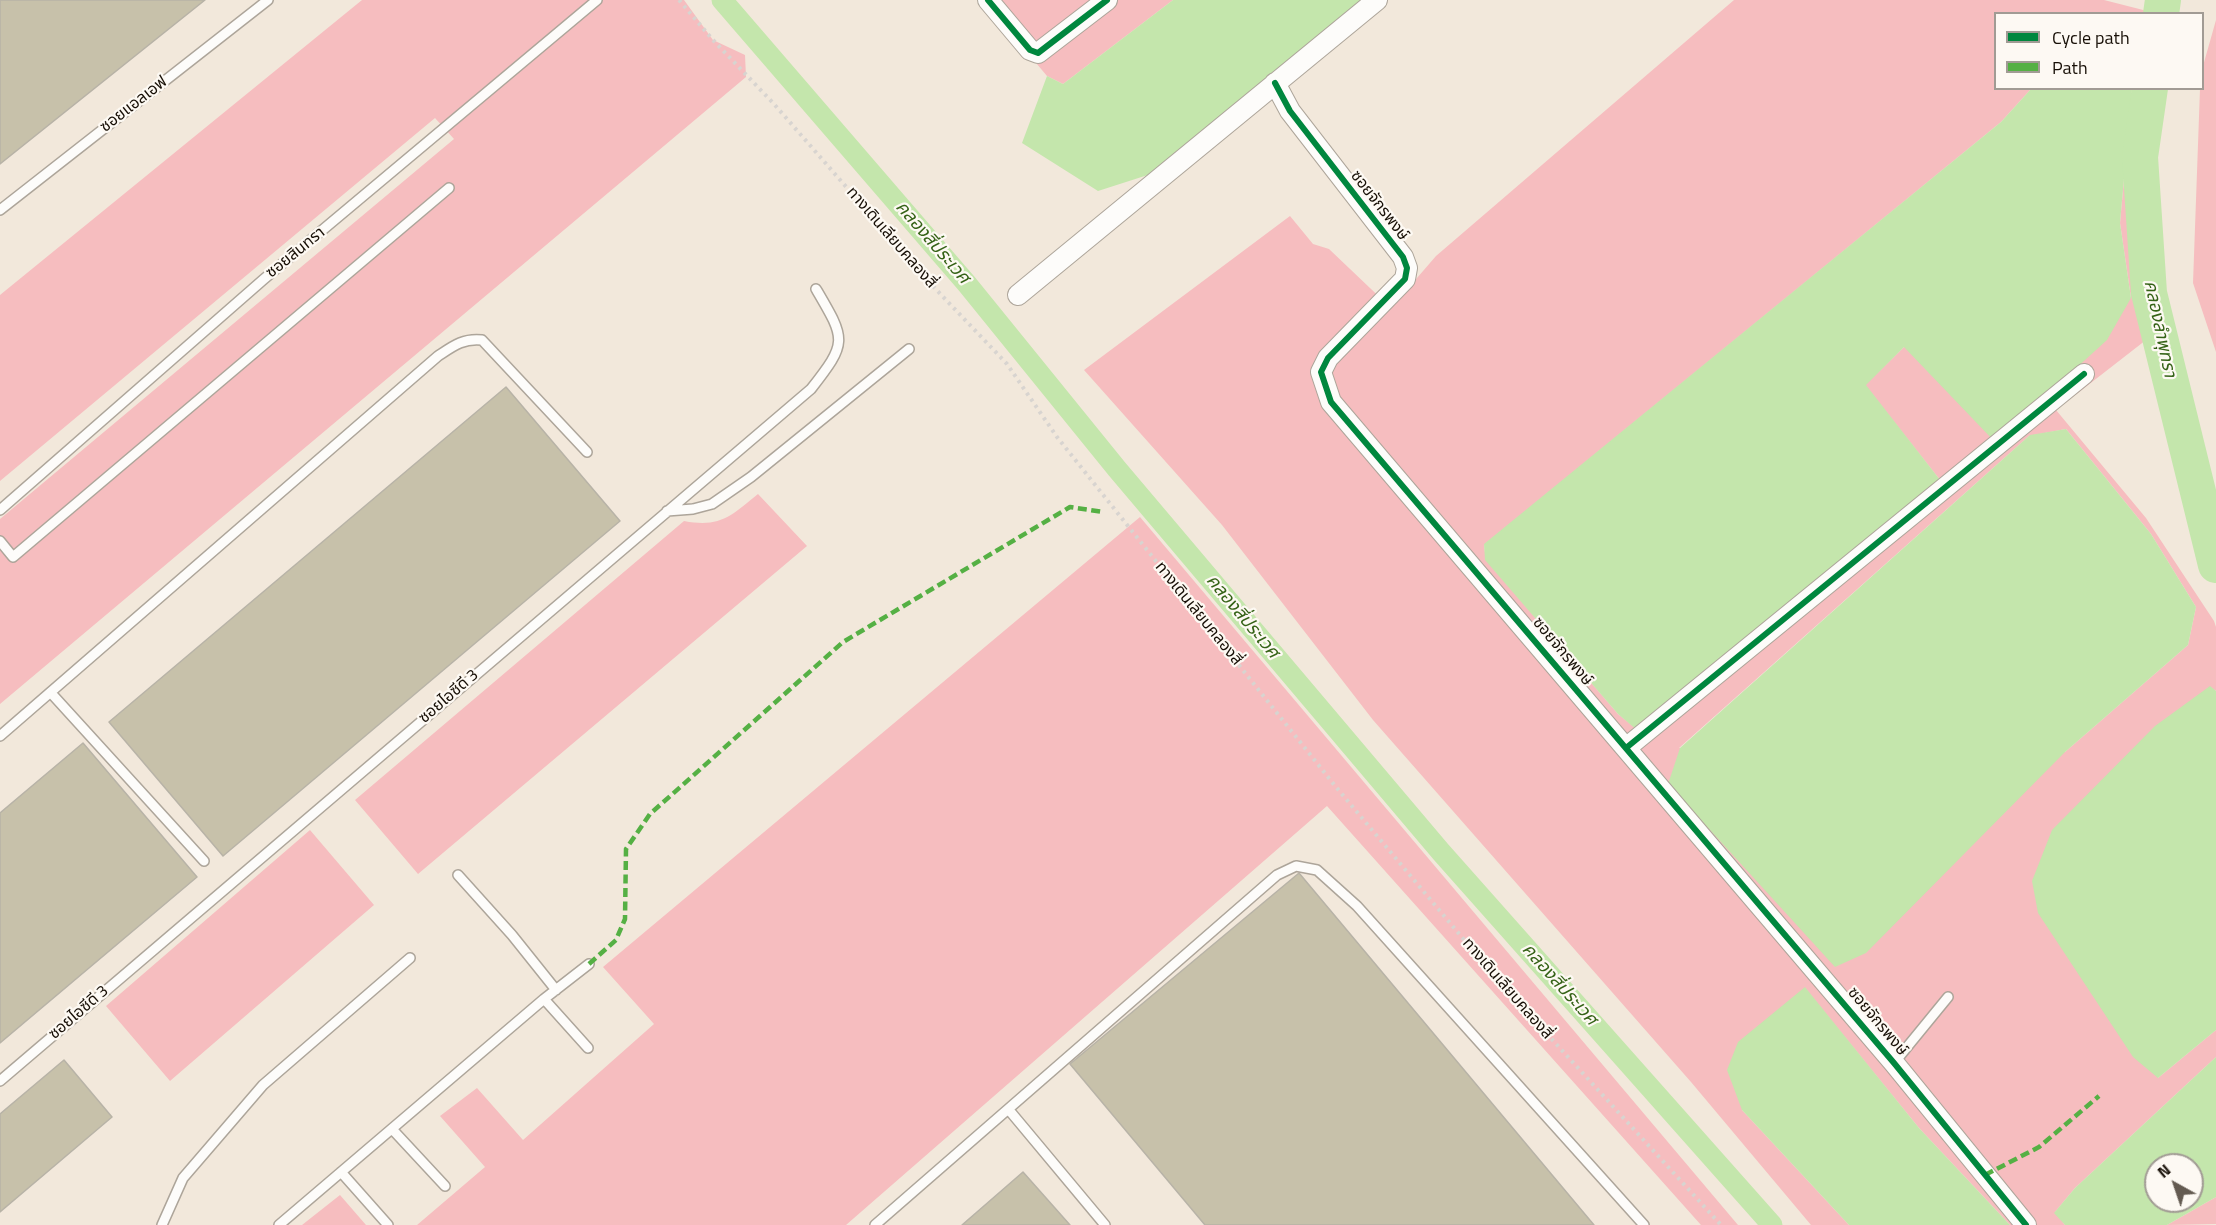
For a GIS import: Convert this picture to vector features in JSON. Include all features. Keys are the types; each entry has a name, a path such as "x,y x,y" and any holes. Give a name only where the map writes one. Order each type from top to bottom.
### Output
{"street":[{"path":"988,0 1030,50 1038,53 1107,0"},
{"path":"1018,295 1377,0"},
{"name":"ซอยจักรพงษ์","path":"1275,83 1290,111 1403,257 1407,268 1405,279 1328,358 1321,372 1331,402 1894,1063 2026,1225"},
{"path":"1626,748 2084,374"}],"lane":[{"name":"ซอยแอลเอฟ","path":"0,210 268,0"},
{"name":"ซอยสินทรา","path":"0,510 264,279 597,0"},
{"path":"0,541 13,557 449,188"},
{"name":"ซอยไอซีดี 3","path":"0,1081 811,389 835,358 839,345 838,327 816,289"},
{"path":"0,736 438,356 457,343 470,338 482,340 587,452"},
{"path":"667,510 693,509 712,504 751,477 909,349"},
{"path":"51,693 204,861"},
{"path":"875,1225 1009,1110 1216,926 1277,875 1296,866 1317,870 1357,906 1644,1225"},
{"path":"458,875 512,935 555,990"},
{"path":"162,1225 183,1178 262,1085 410,958"},
{"path":"279,1225 544,999 589,964"},
{"path":"1894,1063 1948,997"},
{"path":"544,999 588,1048"},
{"path":"1009,1110 1105,1225"},
{"path":"392,1129 445,1186"},
{"path":"341,1172 388,1225"}],"shaded area":[{"path":"362,0 684,0 713,40 745,55 746,77 0,704 0,519 454,139 435,118 0,481 0,295"},
{"path":"983,0 1173,0 1063,84 1047,76"},
{"path":"1173,0 1361,0 1154,173 1098,191 1022,143 1047,76 1063,84"},
{"path":"1734,0 2104,0 2151,12 1994,12 1994,90 2030,90 2001,122 1484,545 1486,560 1618,714 1644,735 1944,485 1865,385 1905,346 2131,298 2120,223 2132,90 2145,90 2133,240 2146,340 2056,410 2146,518 2216,627 2216,691 2210,687 2158,1078 2216,1030 2216,1057 2075,1188 2055,1212 2065,1225 2010,1225 1919,1128 1805,988 1742,1110 1849,1225 1811,1225 1691,1082 1373,720 1222,525 1084,370 1290,216 1313,244 1329,249 1391,308 1436,256","holes":["2066,429 2151,534 2196,607 2188,645 2065,752 1679,748 2029,436"]},
{"path":"2216,20 2216,352 2193,283 2200,90 2204,90 2204,62"},
{"path":"2030,90 2132,90 2120,223 2131,298 2107,340 1995,442 1904,347 1866,385 1944,485 1644,736 1618,714 1485,560 1484,544 2001,122"},
{"path":"2066,429 2151,534 2196,607 2188,645 2065,752 1866,953 1835,967 1668,784 1680,748 2030,435"},
{"path":"758,494 807,546 418,874 355,800 684,521 707,523 716,521 732,514"},
{"path":"1140,517 1738,1225 1701,1225 1327,806 846,1225 417,1225 485,1167 440,1116 477,1088 523,1140 654,1024 603,967"},
{"path":"2210,686 2216,691 2216,1030 2158,1078 2133,1057 2038,913 2032,881 2052,830 2155,726"},
{"path":"310,830 374,905 170,1081 106,1006"},
{"path":"1805,987 1919,1128 2010,1225 1849,1225 1742,1110 1727,1070 1738,1042"},
{"path":"2216,1057 2216,1197 2204,1204 2204,1153 2144,1153 2144,1213 2188,1213 2167,1225 2065,1225 2054,1213 2075,1188"},
{"path":"340,1195 366,1225 302,1225"},
{"path":"2216,1197 2216,1224 2167,1225 2188,1213 2204,1213 2204,1204"}],"building":[{"path":"0,0 205,0 0,164"},
{"path":"506,387 620,521 223,856 109,722"},
{"path":"83,743 197,877 0,1043 0,813"},
{"path":"1299,873 1594,1225 1205,1225 1070,1064"},
{"path":"64,1060 112,1117 0,1212 0,1114"},
{"path":"1023,1172 1070,1225 962,1225"}],"waterway":[{"name":"คลองสี่ประเวศ","path":"722,0 967,284 1117,469 1441,852 1772,1225"},
{"name":"คลองลำพุทรา","path":"2161,12 2163,0"},
{"name":"คลองลำพุทรา","path":"2150,90 2140,157 2149,293 2216,565"}],"marked path":[{"path":"589,964 616,940 625,919 626,849 650,814 843,642 1070,507 1103,512"},
{"path":"1985,1175 2039,1147 2099,1096"}],"cycle path":[{"path":"988,0 1030,50 1038,53 1107,0"},
{"path":"1275,83 1290,111 1403,257 1407,268 1405,279 1328,358 1321,372 1331,402 1894,1063 2026,1225"},
{"path":"1626,748 2084,374"}]}
